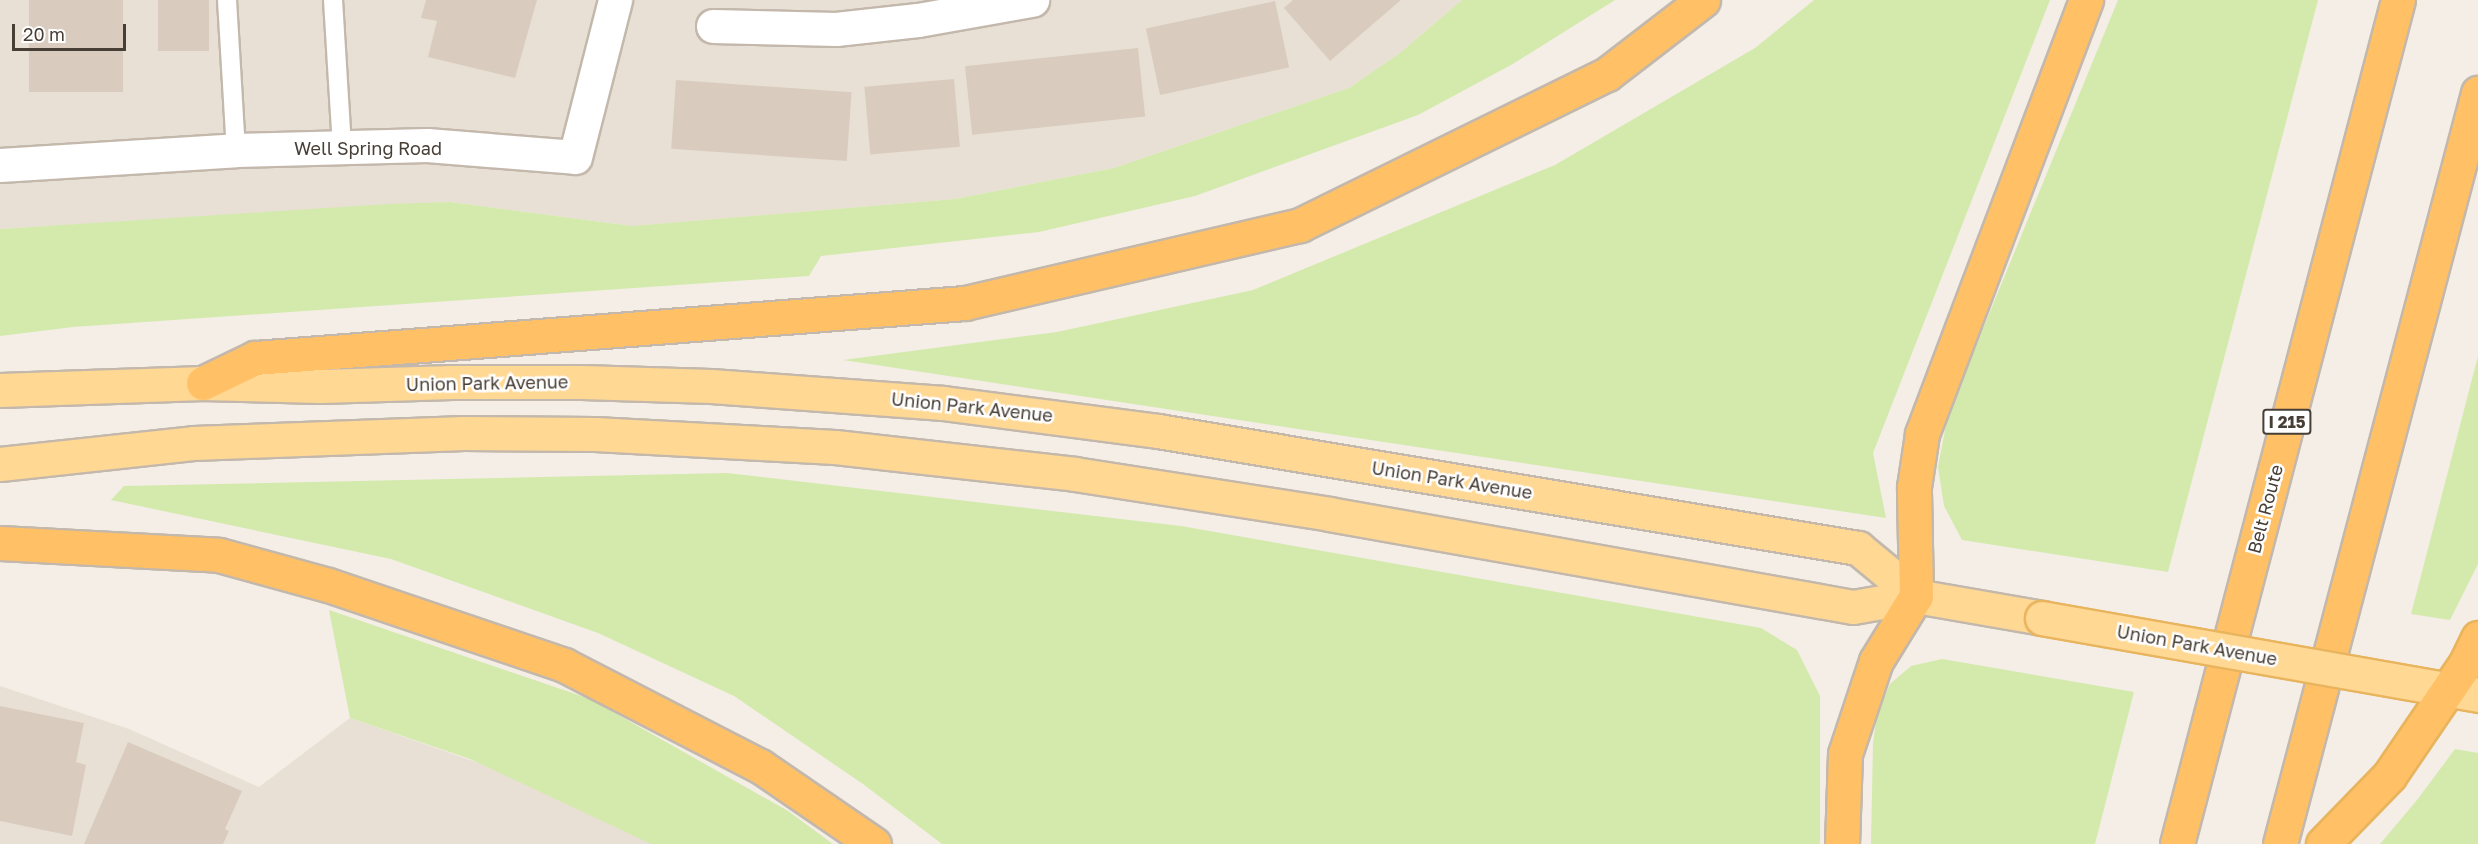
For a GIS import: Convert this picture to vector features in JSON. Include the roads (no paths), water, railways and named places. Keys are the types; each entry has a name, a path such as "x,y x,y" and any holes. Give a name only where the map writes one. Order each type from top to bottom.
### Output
{"highway":[{"path":"203,383 255,358 965,303 1300,225 1607,74 1703,0"},
{"path":"1842,844 1845,754 1876,661 1916,596 1914,487 1922,434 2086,0"},
{"name":"Belt Route","path":"2177,844 2398,0"},
{"path":"2280,844 2478,93"},
{"path":"0,543 219,555 327,585 564,665 760,766 874,844"},
{"path":"2323,844 2389,776 2466,663 2478,638"}],"main road":[{"name":"Union Park Avenue","path":"0,390 203,383 320,386 452,382 582,382 699,385 841,394 1051,415 1858,548 1916,596"},
{"name":"Union Park Avenue","path":"0,464 193,443 441,434 595,434 835,447 1075,474 1329,514 1853,607 1916,596 2478,695"}],"street":[{"name":"Well Spring Road","path":"0,165 236,150 342,146 427,145 575,157 615,0"},
{"path":"713,26 836,29 876,13 1032,0"}],"lane":[{"path":"227,0 236,150"},
{"path":"333,0 342,146"}]}
